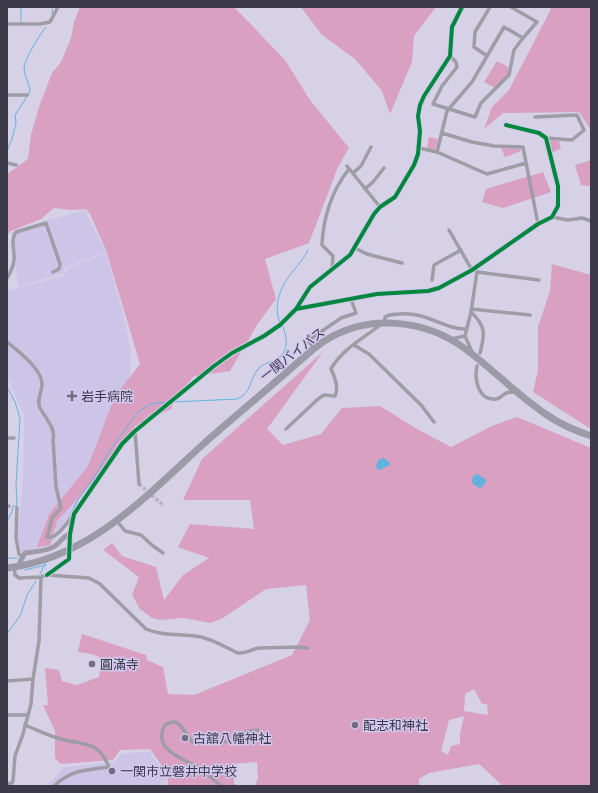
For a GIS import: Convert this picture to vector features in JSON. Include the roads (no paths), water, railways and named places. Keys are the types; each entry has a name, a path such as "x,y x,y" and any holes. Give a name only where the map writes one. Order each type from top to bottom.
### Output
{"highway":[{"name":"一関バイパス","path":"7,564 43,560 60,554 117,521 138,505 210,439 315,348 326,340 361,326 384,323 400,323 418,326 450,339 477,354 517,392 547,416 574,430 591,436"}],"street":[{"path":"7,24 45,24 50,22 58,7"},
{"path":"7,342 26,357 42,378 39,406 53,430 56,487 61,508 52,518 46,537 50,538 56,536 74,514 119,449 135,431 214,366 232,353 264,336 280,325 296,309 310,287 350,255 374,214 380,207 395,197 414,165 419,148 420,131 418,116 420,105 424,96 450,56 452,27 462,7"},
{"path":"487,56 474,47 474,39 475,32 490,7"},
{"path":"450,56 455,60 457,67 442,86 433,104 476,117 481,103 509,75 514,50 537,22 511,7"},
{"path":"437,152 447,112 472,82 504,27 523,38"},
{"path":"7,95 27,95"},
{"path":"506,125 539,134 546,138 572,140 584,130 577,115 535,117"},
{"path":"442,133 472,142 494,146 523,147 538,224"},
{"path":"296,309 377,294 428,292 439,288 473,268 538,224 552,217 558,206 558,186 546,138"},
{"path":"353,173 361,166 371,147"},
{"path":"419,148 437,152 487,174 526,163"},
{"path":"7,163 16,165"},
{"path":"332,269 333,256 322,245 325,218 337,186 348,167 380,207"},
{"path":"365,189 373,182 384,168"},
{"path":"552,217 568,220 582,218 591,221"},
{"path":"7,278 14,260 13,236 16,232 46,223 60,264 59,269 54,272"},
{"path":"449,230 460,250 477,272 539,280"},
{"path":"355,248 367,254 402,263"},
{"path":"432,280 434,265 460,250"},
{"path":"477,272 465,336 477,354"},
{"path":"315,348 309,342 312,338 341,318 356,313 352,299"},
{"path":"471,310 530,315"},
{"path":"471,310 483,326 483,337 477,354"},
{"path":"286,429 318,399 324,395 335,396 337,387 331,369 335,361 384,323 385,317 390,315 414,313 458,328 467,329"},
{"path":"450,339 465,336"},
{"path":"354,345 369,354 421,405 434,422"},
{"path":"478,366 476,375 477,384 480,392 487,397 498,399 506,393 517,392"},
{"path":"135,431 139,484"},
{"path":"7,438 14,438"},
{"path":"18,508 16,538 19,554 16,564 16,575 19,578 41,577 47,575 68,561 69,556"},
{"path":"73,546 70,534 74,514"},
{"path":"117,521 125,531 141,534 153,546 163,553"},
{"path":"16,564 25,553 52,548 64,537 70,534"},
{"path":"47,575 89,578 100,584 146,629 152,632 161,634 190,635 204,638 238,654 242,654 254,648 308,648"},
{"path":"7,784 12,783 13,781 15,756 31,704 39,641 41,577"},
{"path":"7,681 33,680"},
{"path":"7,715 28,715"},
{"path":"221,786 200,769 168,750 161,739 160,734 164,726 172,722 177,722 190,740 194,743 236,740 245,732 258,730"},
{"path":"25,725 62,739 92,745 100,752 109,767 71,773 54,786"}],"water":[{"path":"384,458 390,465 379,470 377,469 376,466 378,460"},
{"path":"478,474 486,480 482,487 479,488 473,484 472,481 473,476"}],"waterway":[{"path":"21,7 21,22"},
{"path":"52,13 53,7"},
{"path":"7,151 16,123 15,115 30,92 24,71 25,64 33,47 46,27"},
{"path":"280,322 277,308 282,288 304,258 308,250"},
{"path":"173,402 237,399 242,397 248,390 258,369 264,364 277,359 284,352 286,348 286,338 282,325"},
{"path":"7,387 15,402 20,418 16,484 17,506 13,506 12,512 7,521"},
{"path":"71,514 77,501 93,479 111,449 137,413 150,404 168,402"},
{"path":"7,558 17,558"},
{"path":"40,574 46,562"},
{"path":"25,570 46,565"},
{"path":"7,634 21,614 27,595 36,581"}],"tunnel":[{"path":"139,484 164,506"}],"place":[{"name":"岩手病院","path":"72,396"},
{"name":"圓滿寺","path":"92,664"},
{"name":"配志和神社","path":"355,725"},
{"name":"古舘八幡神社","path":"185,738"},
{"name":"一関市立磐井中学校","path":"112,771"}]}
